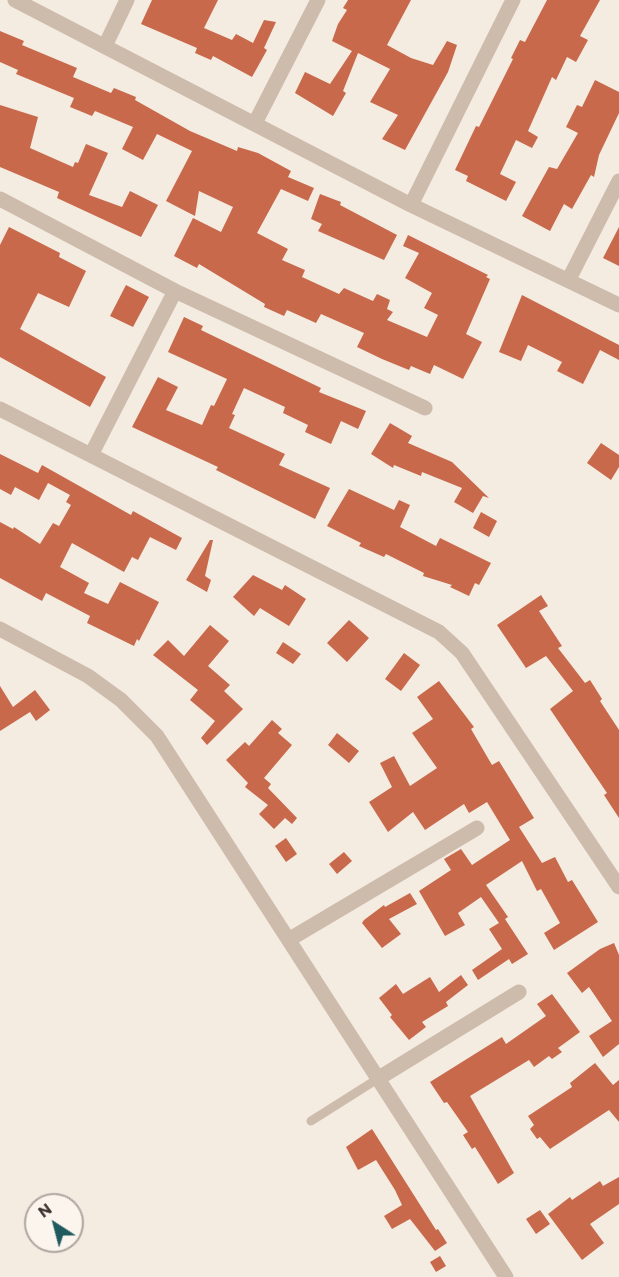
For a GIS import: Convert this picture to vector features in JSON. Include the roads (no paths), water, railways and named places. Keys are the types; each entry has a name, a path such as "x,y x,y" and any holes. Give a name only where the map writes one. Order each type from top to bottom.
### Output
{"street":[{"path":"15,0 411,205 619,305"},
{"path":"105,46 127,0"},
{"path":"255,123 318,0"},
{"path":"411,205 513,0"},
{"path":"569,279 619,181"},
{"path":"0,199 175,291 425,408"},
{"path":"91,455 175,291"},
{"path":"0,409 372,596 446,637 462,653 619,887"},
{"path":"0,629 88,676 121,700 150,729 172,757 506,1277"},
{"path":"290,939 477,828"},
{"path":"379,1078 519,992"}],"lane":[{"path":"311,1121 379,1078"}]}
